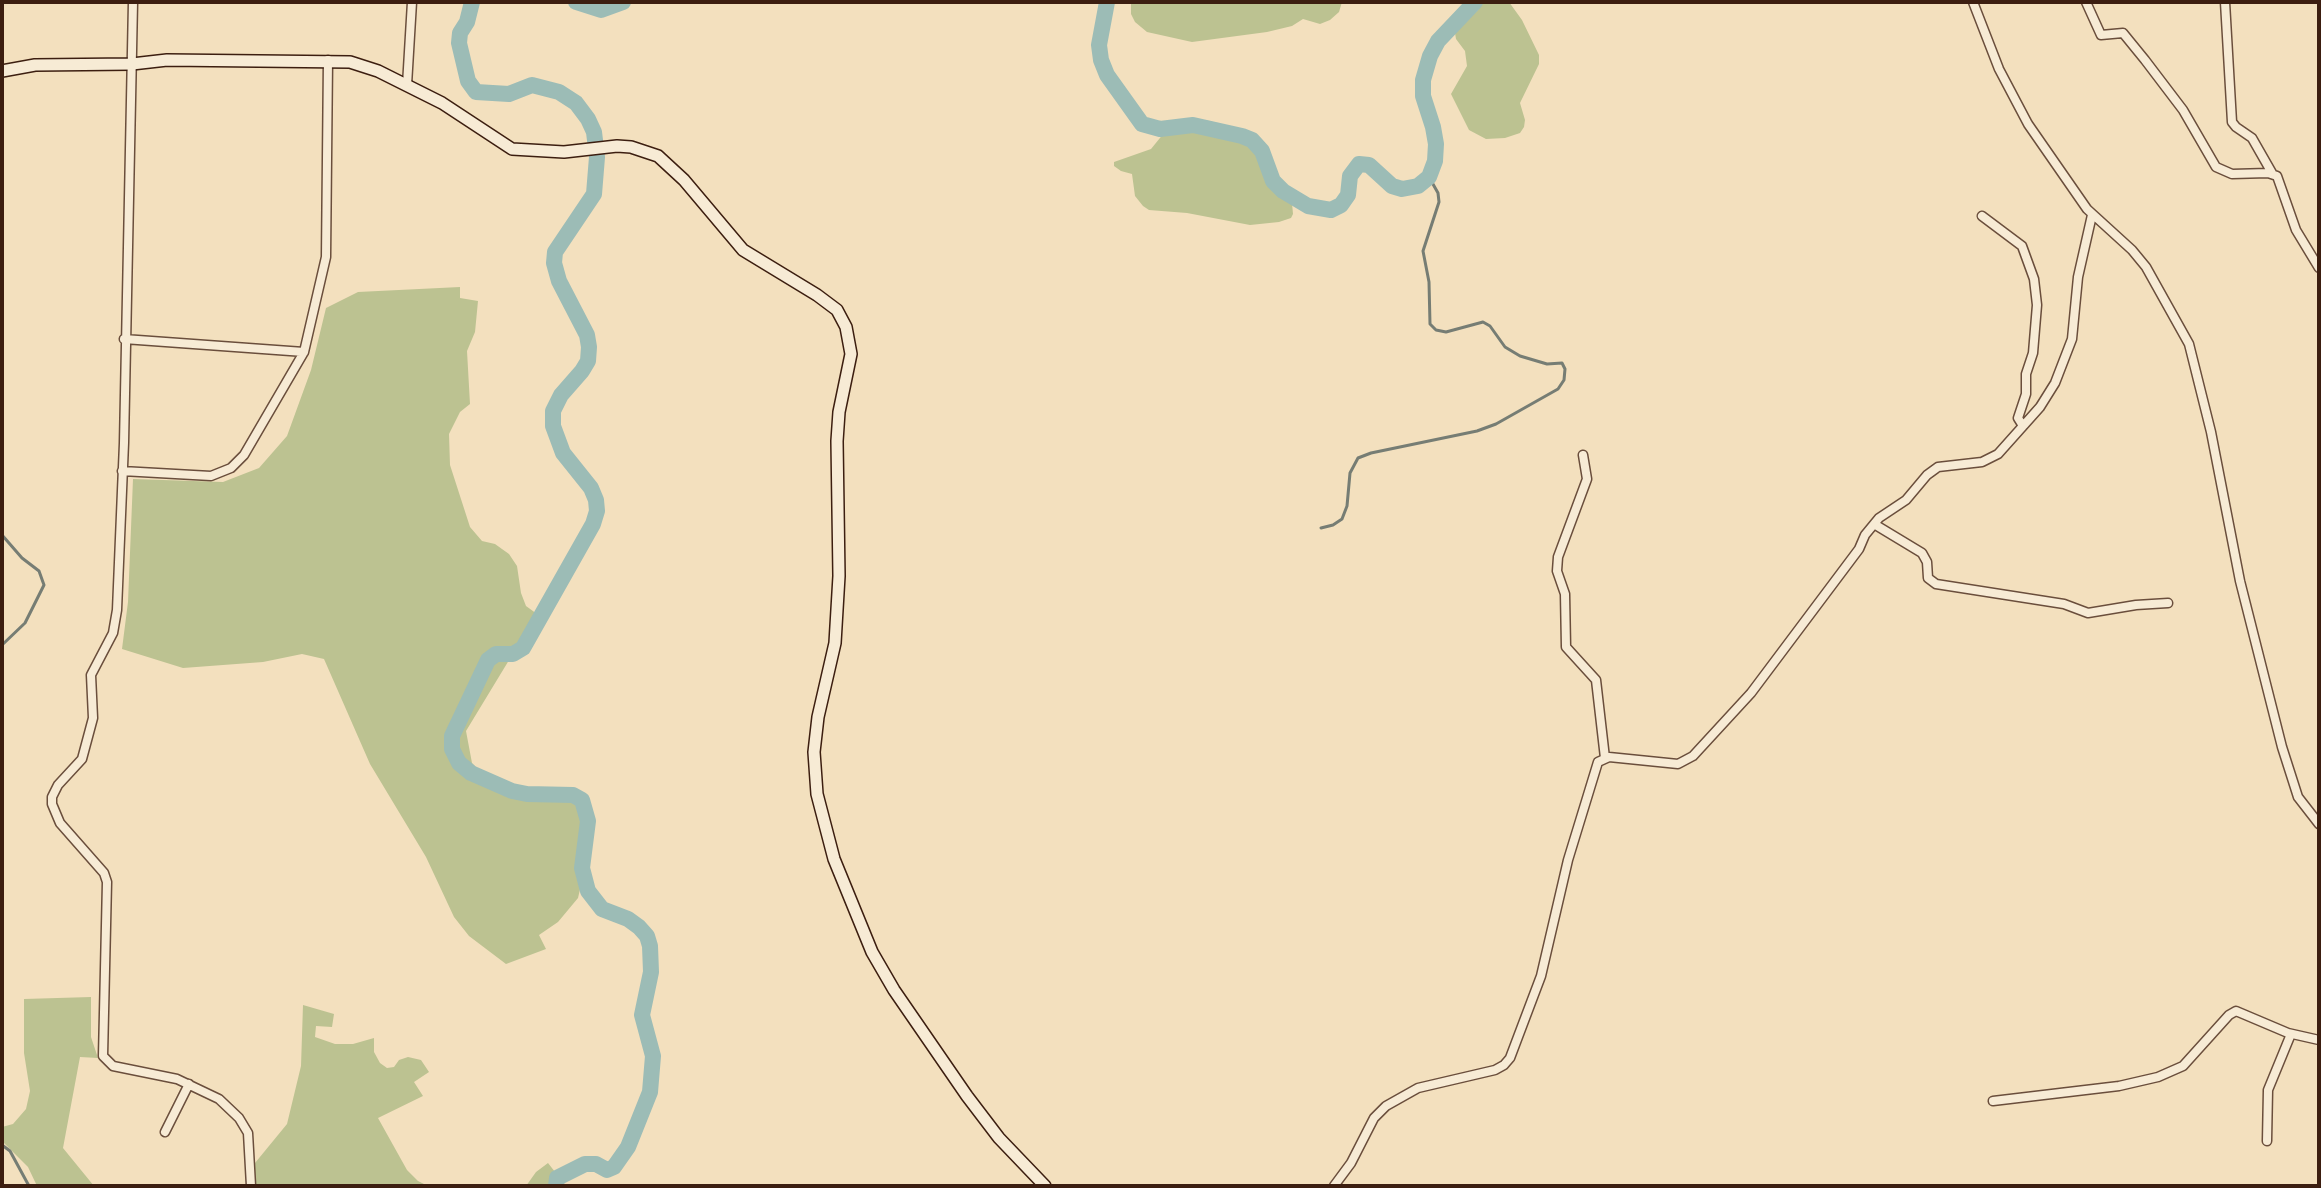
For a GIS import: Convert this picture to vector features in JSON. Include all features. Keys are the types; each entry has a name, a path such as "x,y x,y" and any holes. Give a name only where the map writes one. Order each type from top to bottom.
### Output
{"street":[{"path":"133,2 116,622 109,644 91,675 93,718 82,759 58,785 52,804 66,830 104,873 107,882 103,1056 113,1066 189,1084 219,1099 246,1128 250,1139 251,1186"},
{"path":"407,85 412,2"},
{"path":"1973,2 1999,69 2028,124 2092,215 2132,250 2146,267 2189,344 2211,432 2240,581 2282,747 2298,797 2319,824"},
{"path":"2086,2 2101,35 2123,33 2145,60 2183,110 2216,167 2238,175 2272,173"},
{"path":"2225,2 2232,122 2252,138 2279,180 2296,230 2319,268"},
{"path":"2,71 35,65 132,64 167,60 340,60 363,66 442,103 512,149 554,152 631,147 658,156 743,250 826,301 843,318 851,354 839,412 837,441 839,576 835,643 818,717 814,752 817,794 834,859 872,952 894,990 999,1138 1045,1186"},
{"path":"122,471 211,476 231,468 244,455 304,352 326,257 328,60"},
{"path":"1334,1186 1351,1163 1374,1118 1386,1106 1418,1088 1495,1070 1510,1058 1541,976 1568,860 1598,762 1605,758 1668,764 1686,761 1693,756 1751,693 1884,513 1909,497 1933,470 1994,457 2047,397 2068,353 2078,277 2092,215"},
{"path":"1982,216 2022,246 2034,279 2037,305 2033,353 2026,376 2027,390 2018,418 2023,426"},
{"path":"124,339 304,352"},
{"path":"1583,455 1587,479 1558,557 1557,571 1565,594 1566,647 1596,680 1605,758"},
{"path":"1874,524 1922,553 1927,562 1928,578 1936,584 2064,604 2088,613 2168,603"},
{"path":"1993,1101 2105,1088 2158,1077 2183,1066 2236,1011 2291,1034 2319,1040"},
{"path":"2267,1141 2268,1090 2291,1034"},
{"path":"165,1132 189,1084"}],"green space":[{"path":"1131,2 1342,2 1339,12 1320,24 1303,19 1292,26 1267,32 1192,42 1147,32 1135,22"},
{"path":"1482,2 1509,2 1522,20 1539,55 1539,64 1520,103 1524,127 1520,133 1505,138 1486,139 1469,130 1451,94 1467,66 1465,51 1456,39 1457,27 1478,10"},
{"path":"1200,120 1230,128 1237,137 1249,141 1262,162 1271,186 1292,203 1291,218 1250,225 1187,213 1149,210 1143,206 1135,196 1132,174 1121,171 1114,166 1114,162 1151,149 1164,133"},
{"path":"460,287 460,298 478,301 475,332 467,351 470,404 460,412 449,434 450,465 470,527 482,541 495,544 509,554 517,566 526,606 537,614 466,731 472,763 497,790 528,801 563,795 586,808 592,838 578,898 558,922 539,935 546,949 506,964 469,936 454,917 426,857 370,764 324,659 302,654 263,662 183,668 122,649 128,602 133,479 223,482 259,468 287,436 311,370 326,308 358,292"},
{"path":"91,997 91,1037 98,1058 80,1057 63,1148 94,1186 37,1186 28,1167 2,1141 2,1127 13,1124 26,1109 30,1091 24,1053 24,999"},
{"path":"303,1005 334,1014 332,1027 316,1026 315,1037 335,1044 353,1044 374,1038 374,1052 387,1068 408,1057 421,1060 429,1072 414,1082 423,1096 378,1118 407,1170 428,1186 253,1186 255,1163 287,1124 301,1066"},
{"path":"548,1163 566,1186 526,1186 536,1172"}],"waterway":[{"path":"472,2 459,43 468,81 476,92 509,94 532,85 559,92 576,103 588,119 594,132 597,157 594,194 555,252 554,263 559,281 587,335 588,361 561,395 553,411 553,426 563,453 591,488 597,511 593,524 523,648 513,654 496,654 488,660 452,736 452,749 459,763 471,773 512,791 573,795 582,800 588,821 582,868 588,891 602,909 639,927 647,936 650,946 651,972 642,1015 653,1056 650,1092 628,1147 614,1167 607,1170 596,1164 585,1164 557,1178 556,1186"},
{"path":"576,2 601,10 623,2"},
{"path":"1107,2 1099,45 1101,60 1107,75 1142,124 1160,129 1193,125 1252,140 1262,151 1273,181 1283,191 1308,206 1331,210 1341,205 1348,195 1350,176 1359,164 1369,165 1392,186 1402,189 1418,186 1429,177 1435,161 1436,144 1423,96 1423,80 1438,41 1475,2"},
{"path":"1321,528 1342,519 1347,506 1350,473 1358,458 1496,424 1558,389 1564,380 1562,363 1547,364 1520,356 1505,347 1490,326 1483,322 1446,332 1436,330 1430,324 1429,282 1423,251 1439,202 1438,193 1429,177"},
{"path":"2,535 22,558 39,571 44,585 25,623 2,645"},
{"path":"2,1145 10,1151 29,1186"}]}
